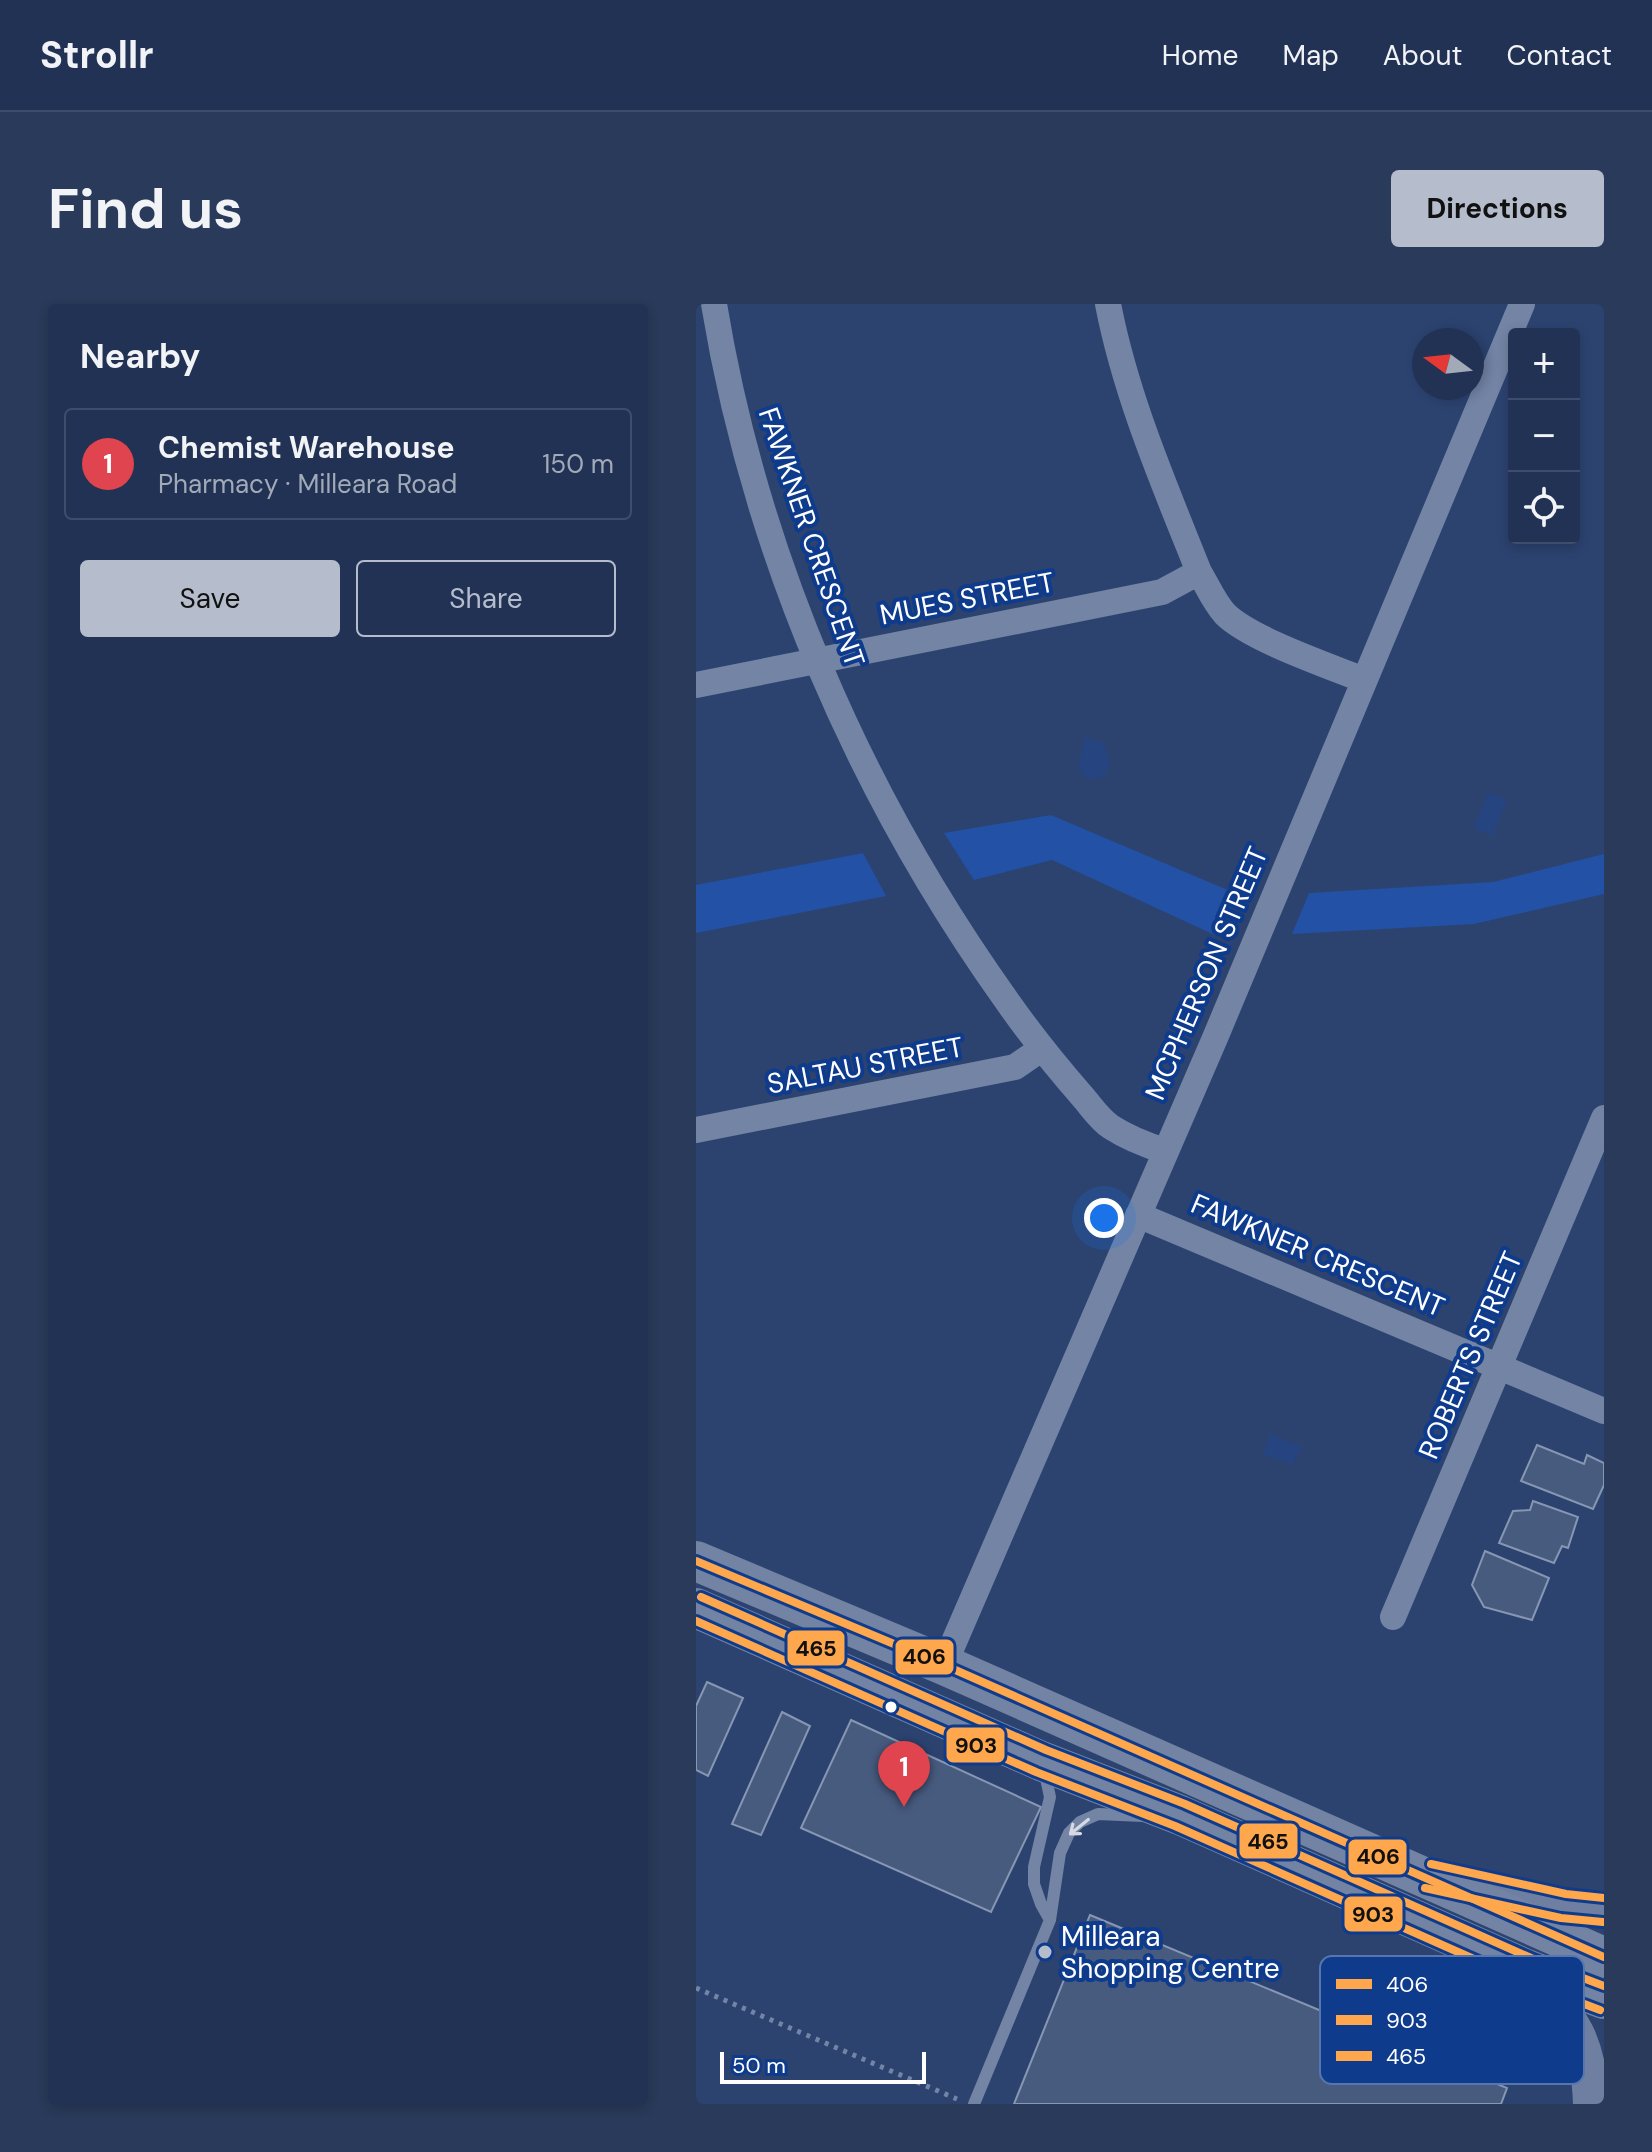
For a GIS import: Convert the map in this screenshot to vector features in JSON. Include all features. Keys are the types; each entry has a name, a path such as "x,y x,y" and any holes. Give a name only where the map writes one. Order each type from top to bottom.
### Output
{"main road":[{"path":"696,1561 944,1665 1604,1957"},
{"path":"696,1608 1041,1761 1180,1815 1497,1956"},
{"path":"1416,1873 1540,1902 1604,1910"},
{"path":"1584,1991 1604,1999"},
{"path":"1584,2052 1588,2063 1591,2104"}],"street":[{"name":"FAWKNER CRESCENT","path":"714,304 732,402 783,570 846,728 899,833 965,942 1041,1049 1107,1125 1138,1143 1165,1151"},
{"path":"1108,304 1113,332 1145,435 1199,572 1226,614 1251,632 1364,680"},
{"name":"MCPHERSON STREET","path":"944,1665 1138,1215 1522,304"},
{"name":"MUES STREET","path":"696,685 1162,592 1199,572"},
{"name":"SALTAU STREET","path":"696,1130 1015,1067 1041,1049"},
{"name":"ROBERTS STREET","path":"1393,1617 1604,1118"},
{"name":"FAWKNER CRESCENT","path":"1138,1215 1604,1411"}],"lane":[{"path":"1041,1761 1050,1797 1034,1867 1034,1884 1050,1920"},
{"path":"971,2104 1050,1920 1060,1853 1069,1833 1080,1822 1098,1814 1180,1815"}],"path":[{"path":"696,1988 971,2104"}],"shaded area":[{"path":"1085,737 1104,743 1110,765 1104,776 1093,780 1081,774 1079,763"},
{"path":"1488,792 1507,800 1492,836 1474,828"},
{"path":"1051,815 1237,894 1219,937 1052,860 974,880 944,833"},
{"path":"863,853 886,896 696,933 696,885"},
{"path":"1604,854 1604,894 1474,924 1292,934 1309,893 1493,882"},
{"path":"1270,1434 1301,1446 1293,1465 1263,1454"}],"building":[{"path":"1537,1445 1584,1464 1587,1455 1604,1463 1604,1485 1593,1509 1521,1481"},
{"path":"1533,1501 1578,1517 1568,1548 1562,1546 1554,1563 1499,1543 1513,1511 1530,1510"},
{"path":"1485,1551 1549,1578 1532,1620 1484,1607 1472,1585"},
{"path":"707,1682 743,1698 708,1776 696,1770 696,1706"},
{"path":"782,1712 810,1726 761,1835 732,1824"},
{"path":"851,1720 1041,1807 991,1912 801,1828"},
{"name":"Milleara Shopping Centre","path":"1090,1915 1320,2010 1320,2084 1497,2084 1507,2088 1501,2104 1014,2104"}],"transit line":[{"name":"406","path":"696,1561 944,1665 1604,1957"},
{"name":"465","path":"701,1597 1046,1750 1185,1804 1527,1956"},
{"name":"903","path":"696,1621 1036,1772 1175,1826 1467,1956"},
{"name":"465","path":"1431,1864 1566,1894 1604,1898"},
{"name":"903","path":"1425,1888 1561,1918 1603,1922"},
{"name":"465","path":"1584,1978 1604,1986"},
{"name":"903","path":"1584,2004 1600,2010"}],"place":[{"name":"Chemist Warehouse","path":"904,1807"},
{"name":"Milleara Shopping Centre","path":"1045,1952"}]}
